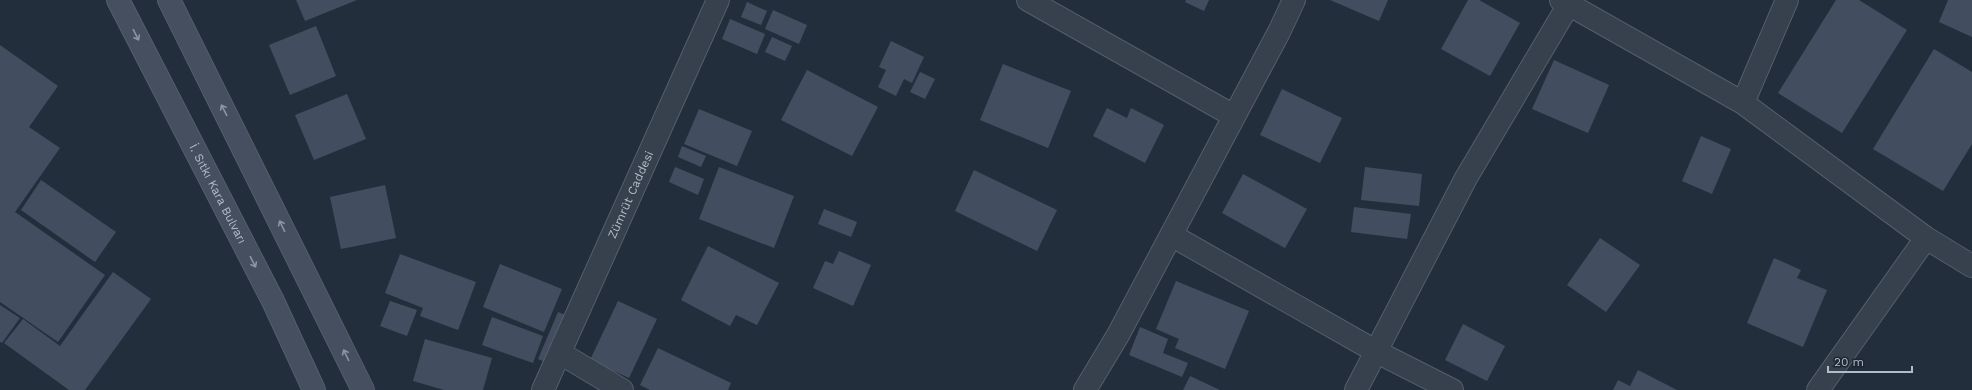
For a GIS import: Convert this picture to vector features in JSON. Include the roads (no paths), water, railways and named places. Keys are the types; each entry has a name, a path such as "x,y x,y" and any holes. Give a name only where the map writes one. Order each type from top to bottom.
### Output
{"main road":[{"name":"İ. Sıtkı Kara Bulvarı","path":"118,0 273,301 314,390"},
{"path":"169,0 363,390"}],"street":[{"name":"Zümrüt Caddesi","path":"543,390 718,0"},
{"path":"1028,0 1234,116"},
{"path":"1085,390 1118,335 1279,32 1294,0"},
{"path":"1743,103 1787,0"},
{"path":"1356,390 1466,178 1565,2 1743,103 1926,238 1972,266"},
{"path":"1171,235 1377,352 1452,390"},
{"path":"1818,390 1926,238"},
{"path":"560,353 622,390"}]}
